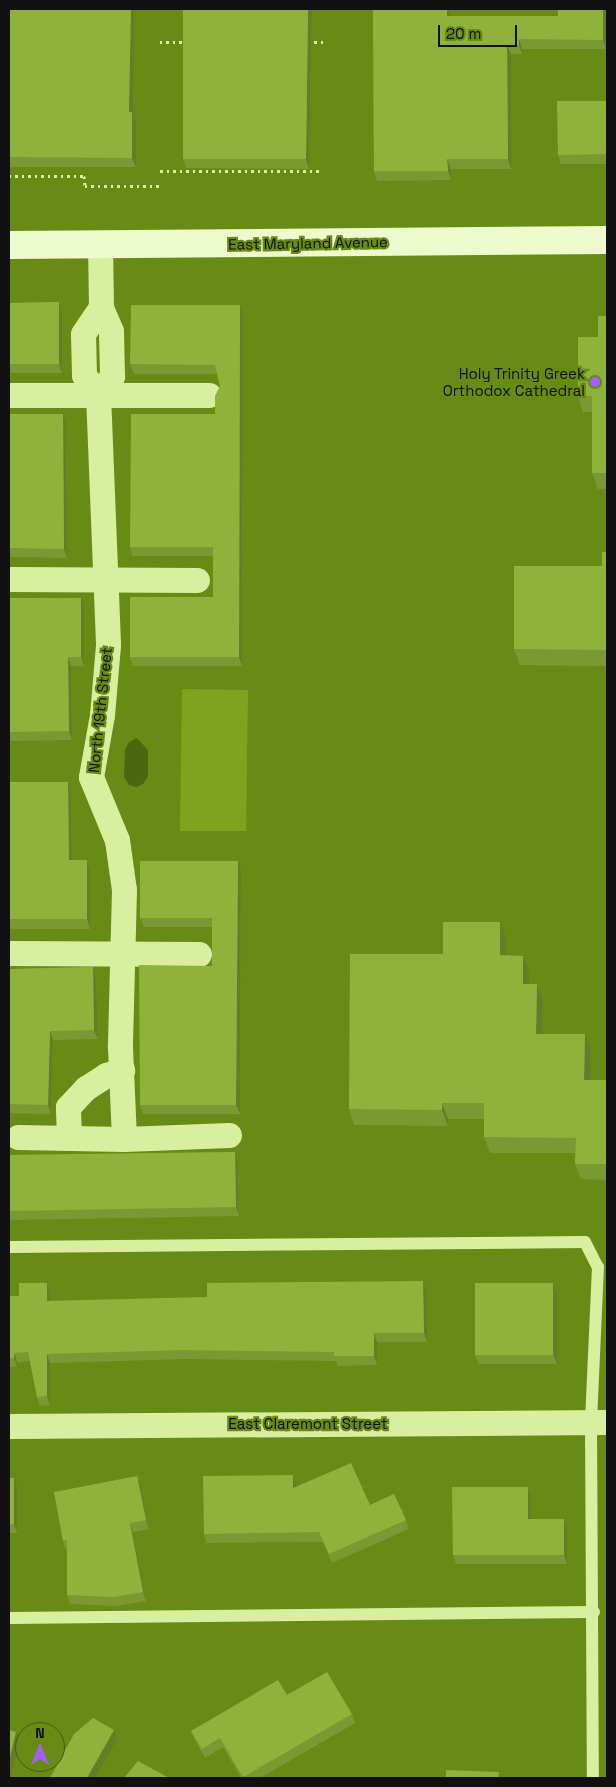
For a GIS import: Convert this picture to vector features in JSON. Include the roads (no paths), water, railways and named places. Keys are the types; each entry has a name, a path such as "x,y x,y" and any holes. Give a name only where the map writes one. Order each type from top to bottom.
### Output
{"street":[{"name":"East Maryland Avenue","path":"9,245 607,240"},
{"path":"98,394 112,376 111,330 101,307 100,245"},
{"name":"North 19th Street","path":"98,394 106,578 107,655 102,715 91,777 117,840 124,890 122,953 124,1140"},
{"path":"9,395 209,395"},
{"path":"9,579 106,578 197,580"},
{"path":"9,953 199,954"},
{"path":"69,1138 68,1107 86,1088 106,1075 122,1070"},
{"path":"18,1137 124,1140 229,1135"},
{"name":"East Claremont Street","path":"9,1426 599,1422"}],"lane":[{"path":"9,1247 585,1242 598,1268 599,1422 594,1612 593,1778"},
{"path":"9,1618 594,1612"}],"place":[{"name":"Holy Trinity Greek Orthodox Cathedral","path":"595,382"}]}
